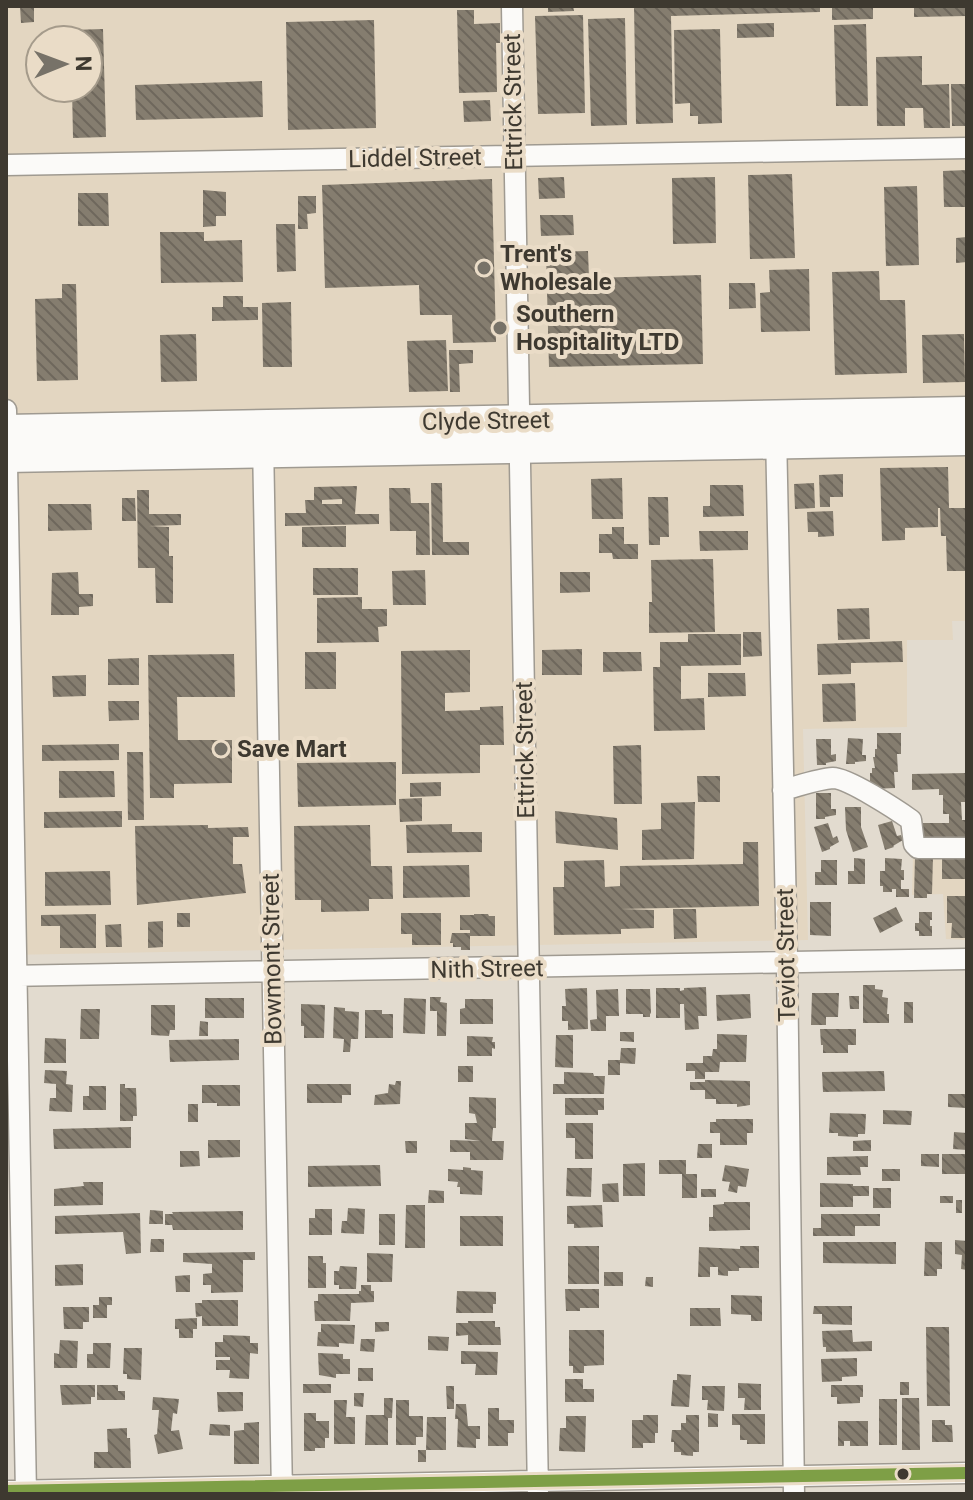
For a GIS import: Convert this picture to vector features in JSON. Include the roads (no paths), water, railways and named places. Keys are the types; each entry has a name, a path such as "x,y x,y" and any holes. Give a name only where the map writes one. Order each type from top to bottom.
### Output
{"highway":[{"name":"Clyde Street","path":"776,430 967,412"},
{"name":"Clyde Street","path":"6,430 263,439"},
{"name":"Clyde Street","path":"6,457 263,439 519,434 776,430 967,440"}],"street":[{"name":"Ettrick Street","path":"512,6 538,1488"},
{"name":"Liddel Street","path":"6,165 967,148"},
{"path":"6,410 19,1492 794,1485 967,1473"},
{"name":"Teviot Street","path":"776,430 794,1485"},
{"name":"Bowmont Street","path":"263,439 282,1490"},
{"path":"783,790 828,779 842,780 911,820 914,844 918,848 967,848"},
{"name":"Nith Street","path":"11,976 967,959"}],"place":[{"name":"Trent's Wholesale","path":"484,268"},
{"name":"Southern Hospitality LTD","path":"500,328"},
{"name":"Save Mart","path":"221,749"}]}
